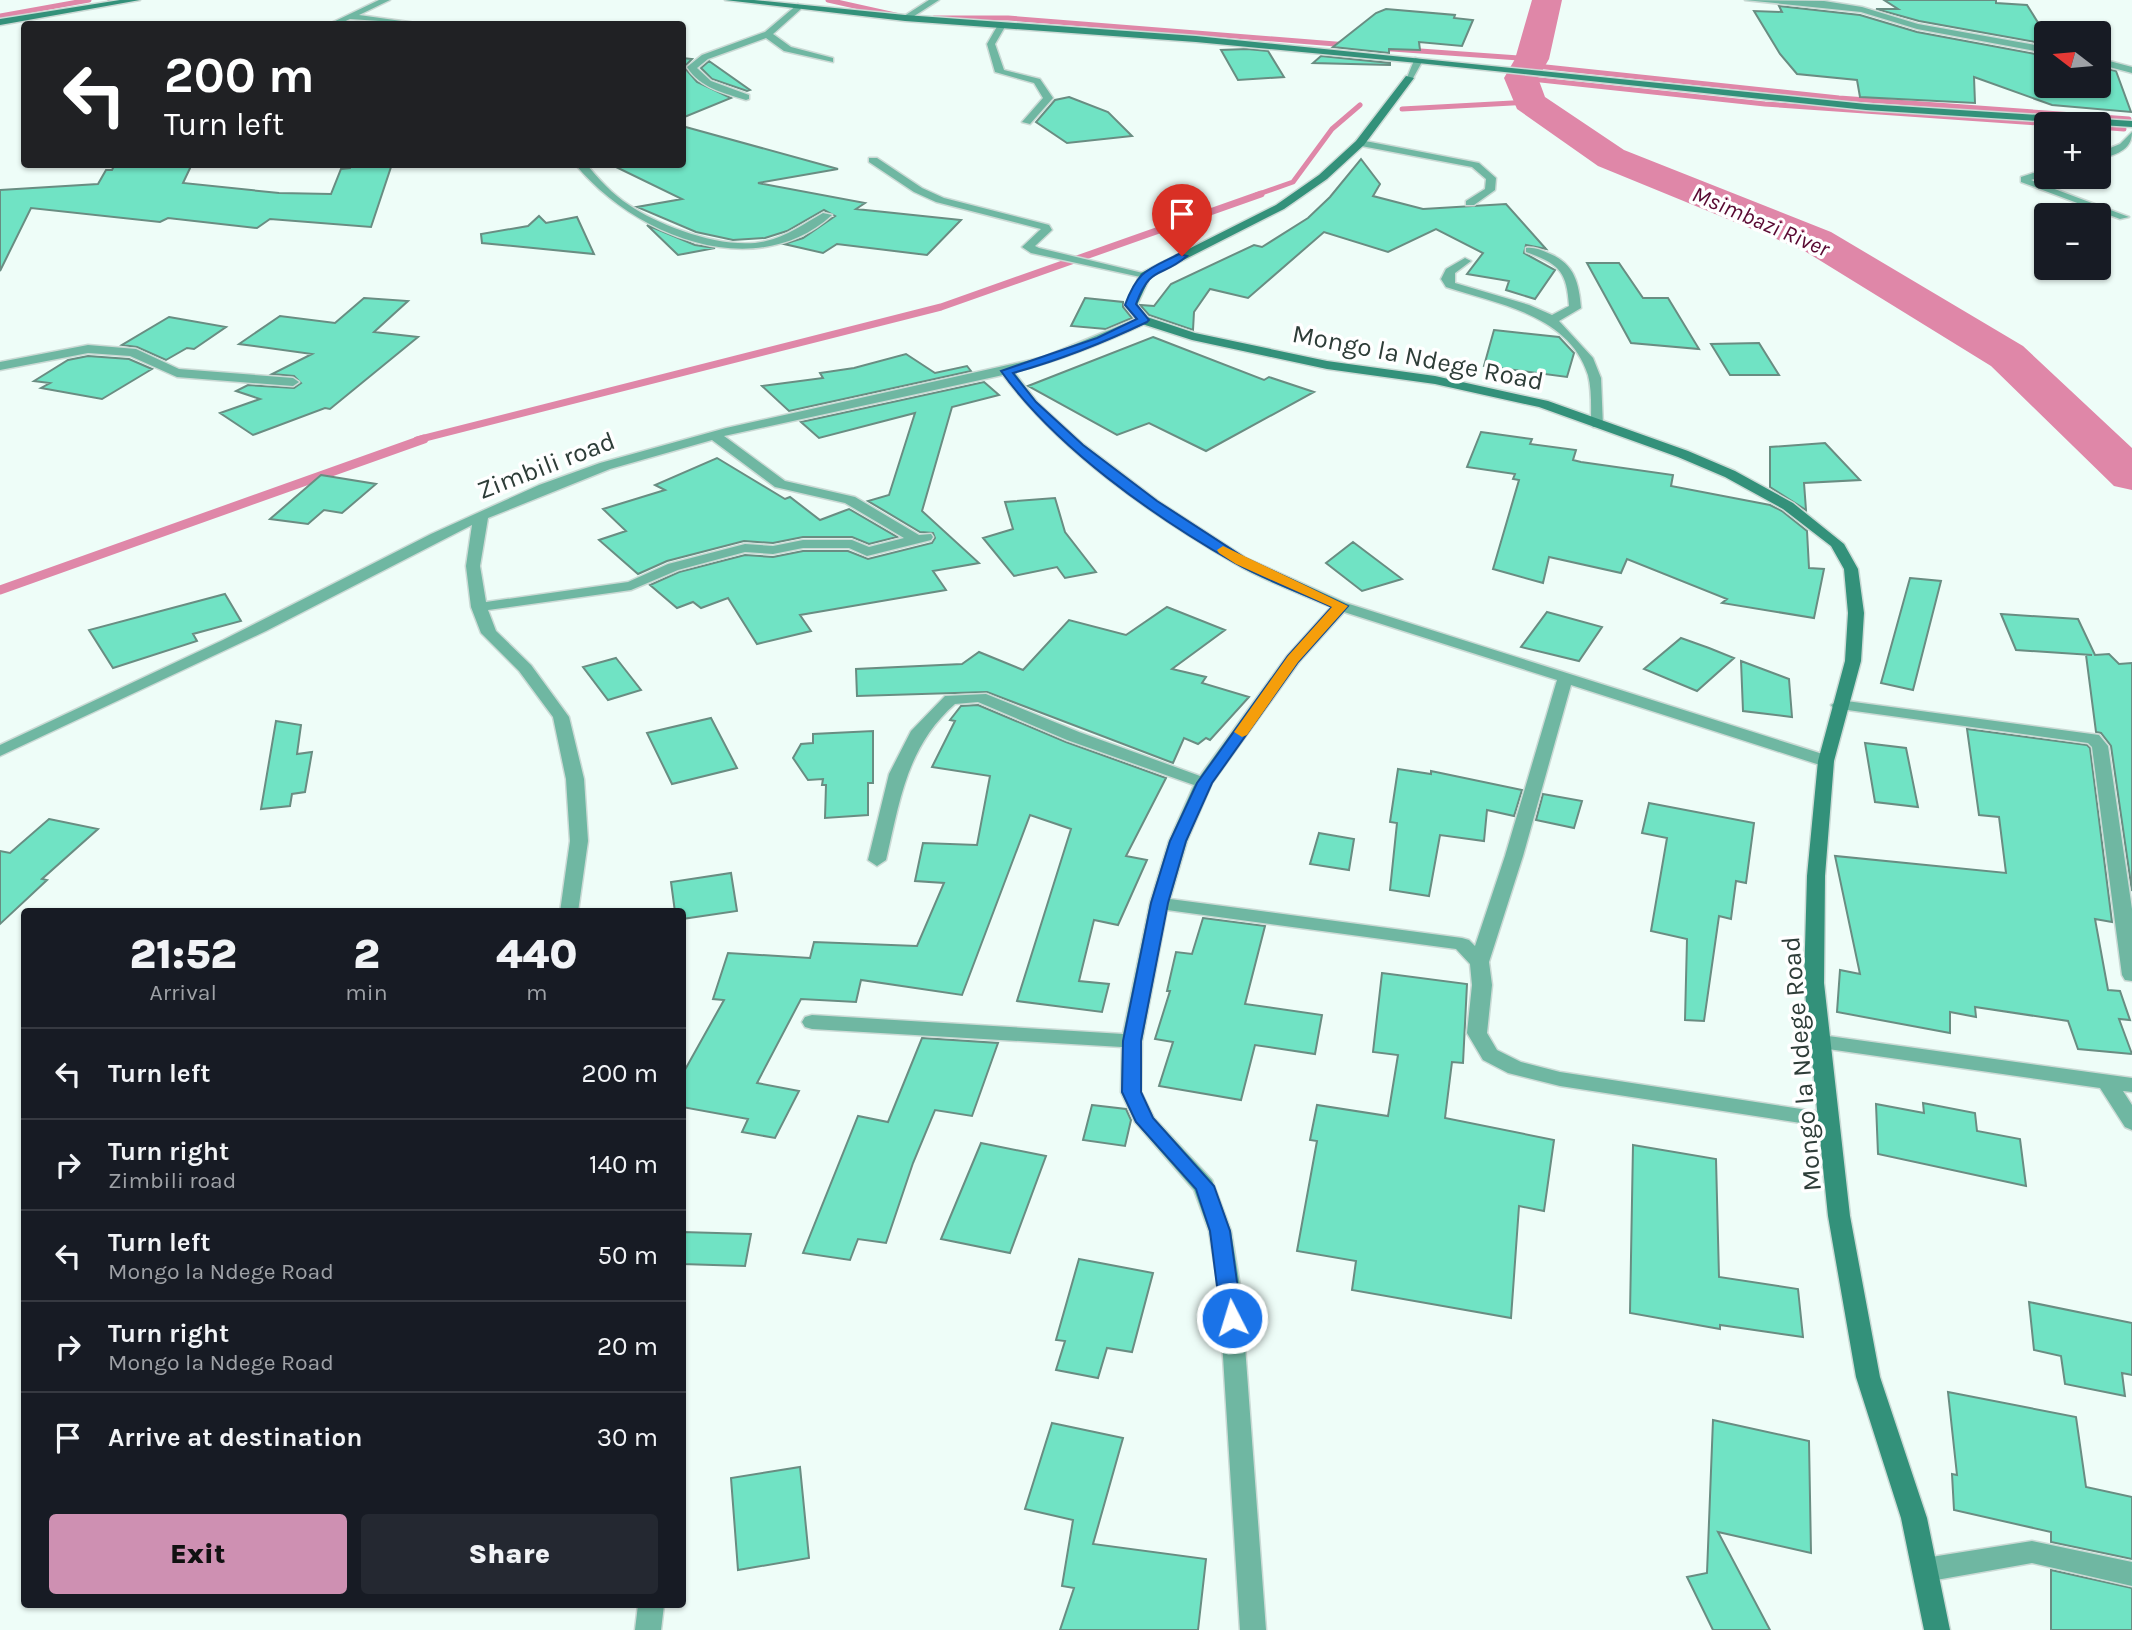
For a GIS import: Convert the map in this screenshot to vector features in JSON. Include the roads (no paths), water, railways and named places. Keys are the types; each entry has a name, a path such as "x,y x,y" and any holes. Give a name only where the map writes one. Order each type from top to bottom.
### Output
{"street":[{"path":"0,22 136,0"},
{"path":"341,21 386,0"},
{"path":"729,0 905,18 1418,60 1866,107 2132,124"},
{"path":"905,18 935,0"},
{"path":"1749,0 1824,4 1862,10 1917,26 2034,48"},
{"path":"746,97 709,83 695,74 692,67 705,57 768,34 798,7"},
{"path":"351,17 390,21"},
{"path":"1002,25 991,44 1000,72 1037,81 1048,99 1027,122"},
{"path":"768,34 772,41 785,49 830,60"},
{"path":"1143,320 1130,305 1144,275 1280,207 1323,177 1360,143 1409,78 1418,60"},
{"path":"2111,64 2132,70"},
{"path":"2111,152 2124,146 2132,135"},
{"path":"1360,143 1475,165 1491,178 1490,190 1470,203"},
{"path":"873,160 918,190 940,200 1045,227 1047,230 1028,247 1035,251 1144,275"},
{"path":"584,168 615,200 637,213 673,231 711,241 759,246 771,243 827,215"},
{"path":"2034,175 2025,179 2034,185"},
{"path":"2046,189 2124,217"},
{"path":"1530,250 1558,260 1570,275 1575,308 1552,320"},
{"path":"1465,261 1450,271 1447,279 1450,285 1525,308 1552,320 1587,358 1595,378 1598,424"},
{"name":"Zimbili road","path":"0,751 262,628 481,516 545,487 714,435 1006,371 1069,352 1143,320"},
{"name":"Mongo la Ndege Road","path":"1143,320 1234,346 1327,365 1435,380 1543,404 1683,454 1730,474 1788,506 1837,544 1851,569 1857,613 1853,661 1826,761 1816,876 1814,983 1839,1216 1868,1377 1914,1518 1937,1630"},
{"path":"0,366 88,349 132,352 177,373 293,382"},
{"path":"1006,371 1032,405 1078,447 1153,504 1241,561 1341,606 1826,761"},
{"path":"479,607 631,586 673,567 745,548 773,550 803,544 852,544 867,552 921,538 850,500 780,484 714,435"},
{"path":"481,516 473,566 479,607 489,633 525,668 561,717 575,779 579,841 570,908"},
{"path":"1254,1630 1230,1292 1220,1231 1204,1186 1145,1122 1131,1092 1132,1041 1159,903 1178,841 1205,783 1293,659 1341,606"},
{"path":"1566,676 1534,781 1503,899 1479,962 1482,985 1477,1033 1490,1055 1516,1068 1560,1079 1827,1119"},
{"path":"877,860 898,774 917,735 951,699 980,697 1073,736 1205,783"},
{"path":"1839,705 2093,739 2100,746 2132,975"},
{"path":"1159,903 1441,940 1462,944 1479,962"},
{"path":"812,1022 1132,1041"},
{"path":"1821,1042 2132,1084"},
{"path":"2107,1082 2132,1122"},
{"path":"1925,1570 2032,1552 2132,1574"},
{"path":"648,1630 651,1608"}],"waterway":[{"path":"0,16 89,0"},
{"path":"110,1 120,0"},
{"path":"828,0 904,17"},
{"name":"Msimbazi River","path":"1547,0 1532,59 1521,78 1529,102 1611,158 1817,241 2007,356 2132,475"},
{"path":"934,18 1008,18 1348,45"},
{"path":"1378,48 1532,59"},
{"path":"1527,65 1839,98 2129,119"},
{"path":"1521,78 1765,104 2034,123"},
{"path":"1402,109 1529,102"},
{"path":"1256,195 1293,182 1332,129 1360,105"},
{"path":"2111,128 2124,129"},
{"path":"417,440 941,307 1261,194"},
{"path":"0,590 424,439"}]}
